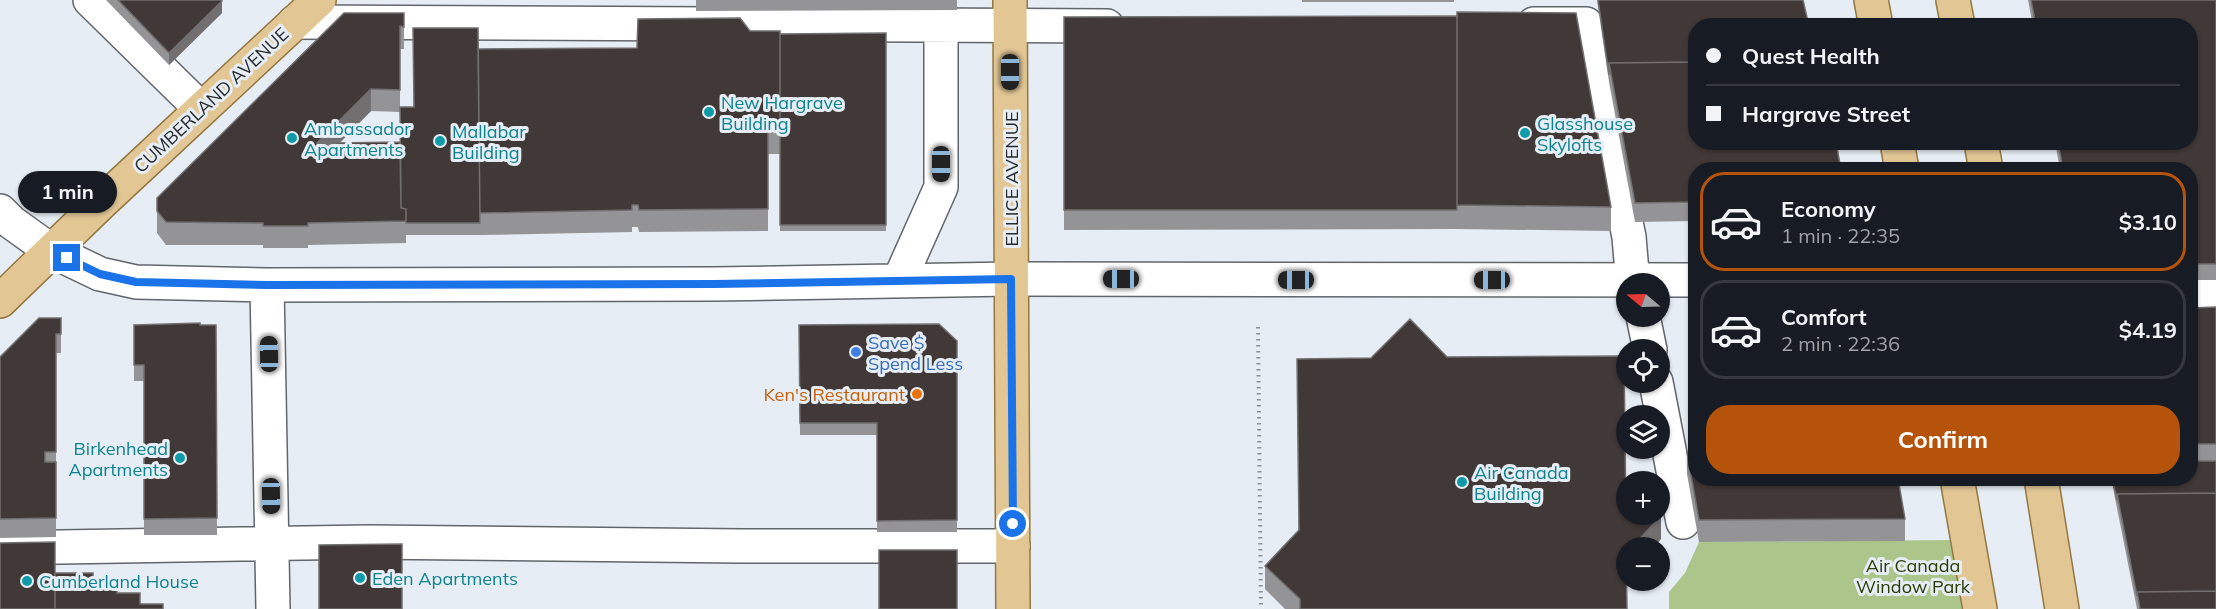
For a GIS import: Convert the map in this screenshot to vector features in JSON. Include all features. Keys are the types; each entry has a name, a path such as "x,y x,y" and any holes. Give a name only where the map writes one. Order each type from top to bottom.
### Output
{"main road":[{"name":"CUMBERLAND AVENUE","path":"0,301 50,250 319,0"},
{"path":"1871,0 1874,18"},
{"path":"1953,0 1956,18"},
{"name":"ELLICE AVENUE","path":"1010,13 1013,609"},
{"path":"1958,486 1980,609"},
{"path":"2042,486 2062,609"}],"street":[{"path":"90,0 201,109"},
{"path":"295,22 941,26 1010,13 1132,26"},
{"path":"1504,24 1586,24 1629,237 1631,273"},
{"path":"900,280 941,187 941,26"},
{"path":"0,211 11,222 50,250 100,274 136,282 267,285 714,284 1011,279 1616,281"},
{"path":"1670,280 1688,280"},
{"path":"267,285 273,609"},
{"path":"2198,293 2216,293"},
{"path":"1658,393 1683,522"},
{"path":"0,548 271,543 1013,546"}],"path":[{"path":"1258,327 1261,609"}],"green space":[{"name":"Air Canada Window Park","path":"1958,540 1971,609 1669,609 1669,592 1685,573 1699,542"}],"building":[{"path":"118,0 221,0 222,1 169,53"},
{"path":"1598,0 1803,0 1807,18 1688,18 1688,62 1609,63 1609,75"},
{"path":"2031,0 2216,0 2216,264 2198,264 2198,162 2062,162 2059,150 2198,150 2198,18 2034,18"},
{"name":"Glasshouse Skylofts","path":"1457,12 1576,13 1611,207 1457,205"},
{"name":"Ambassador Apartments","path":"344,13 404,13 404,27 400,26 400,90 371,89 317,143 318,149 335,149 335,143 400,142 401,208 406,209 406,221 308,223 308,226 166,222 157,211 157,198"},
{"path":"1457,16 1457,210 1064,210 1064,17"},
{"path":"740,18 750,31 780,31 780,132 768,132 768,209 639,210 638,205 632,205 632,210 480,213 478,49 637,48 638,19"},
{"name":"Mallabar Building","path":"413,28 478,28 480,223 406,223 406,209 401,208 400,107 414,107"},
{"path":"886,33 886,225 780,225 780,34"},
{"path":"1688,62 1688,150 1837,150 1840,162 1688,162 1688,202 1635,203 1609,63"},
{"path":"2216,307 2216,444 2198,444 2198,308"},
{"path":"39,318 61,318 61,334 56,334 56,452 45,452 45,462 56,462 56,518 0,519 0,357"},
{"name":"Air Canada Building","path":"1410,319 1447,357 1616,356 1616,393 1624,393 1625,405 1616,405 1616,459 1625,459 1625,471 1616,471 1616,525 1653,525 1641,537 1616,537 1616,591 1627,591 1627,609 1300,609 1300,599 1265,566 1299,530 1297,359 1371,358"},
{"name":"Birkenhead Apartments","path":"200,323 200,325 216,325 217,518 144,519 144,365 134,365 134,325"},
{"name":"Ken's Restaurant","path":"939,324 957,341 957,520 877,521 877,423 800,423 799,325"},
{"path":"2198,461 2216,461 2216,493 2117,494 2117,500 2114,486 2198,486"},
{"path":"1693,486 1899,486 1905,519 1699,520"},
{"path":"2216,493 2216,591 2137,592 2137,596 2117,494"},
{"name":"Cumberland House","path":"55,542 55,609 0,609 0,543"},
{"name":"Eden Apartments","path":"402,544 402,609 319,609 319,545"},
{"path":"879,550 957,550 957,609 879,609"},
{"path":"55,573 93,573 93,582 117,582 117,593 140,593 140,604 163,604 163,609 55,609"},
{"path":"2216,591 2216,609 2140,609 2137,592"}],"place":[{"name":"New Hargrave Building","path":"709,112"},
{"name":"Glasshouse Skylofts","path":"1525,133"},
{"name":"Ambassador Apartments","path":"292,138"},
{"name":"Mallabar Building","path":"440,141"},
{"name":"Save $ Spend Less","path":"856,352"},
{"name":"Ken's Restaurant","path":"917,394"},
{"name":"Birkenhead Apartments","path":"180,458"},
{"name":"Air Canada Building","path":"1462,482"},
{"name":"Eden Apartments","path":"360,578"},
{"name":"Cumberland House","path":"27,581"}],"route":[{"path":"67,258 100,274 136,282 267,285 714,284 1011,279 1013,524"}]}
